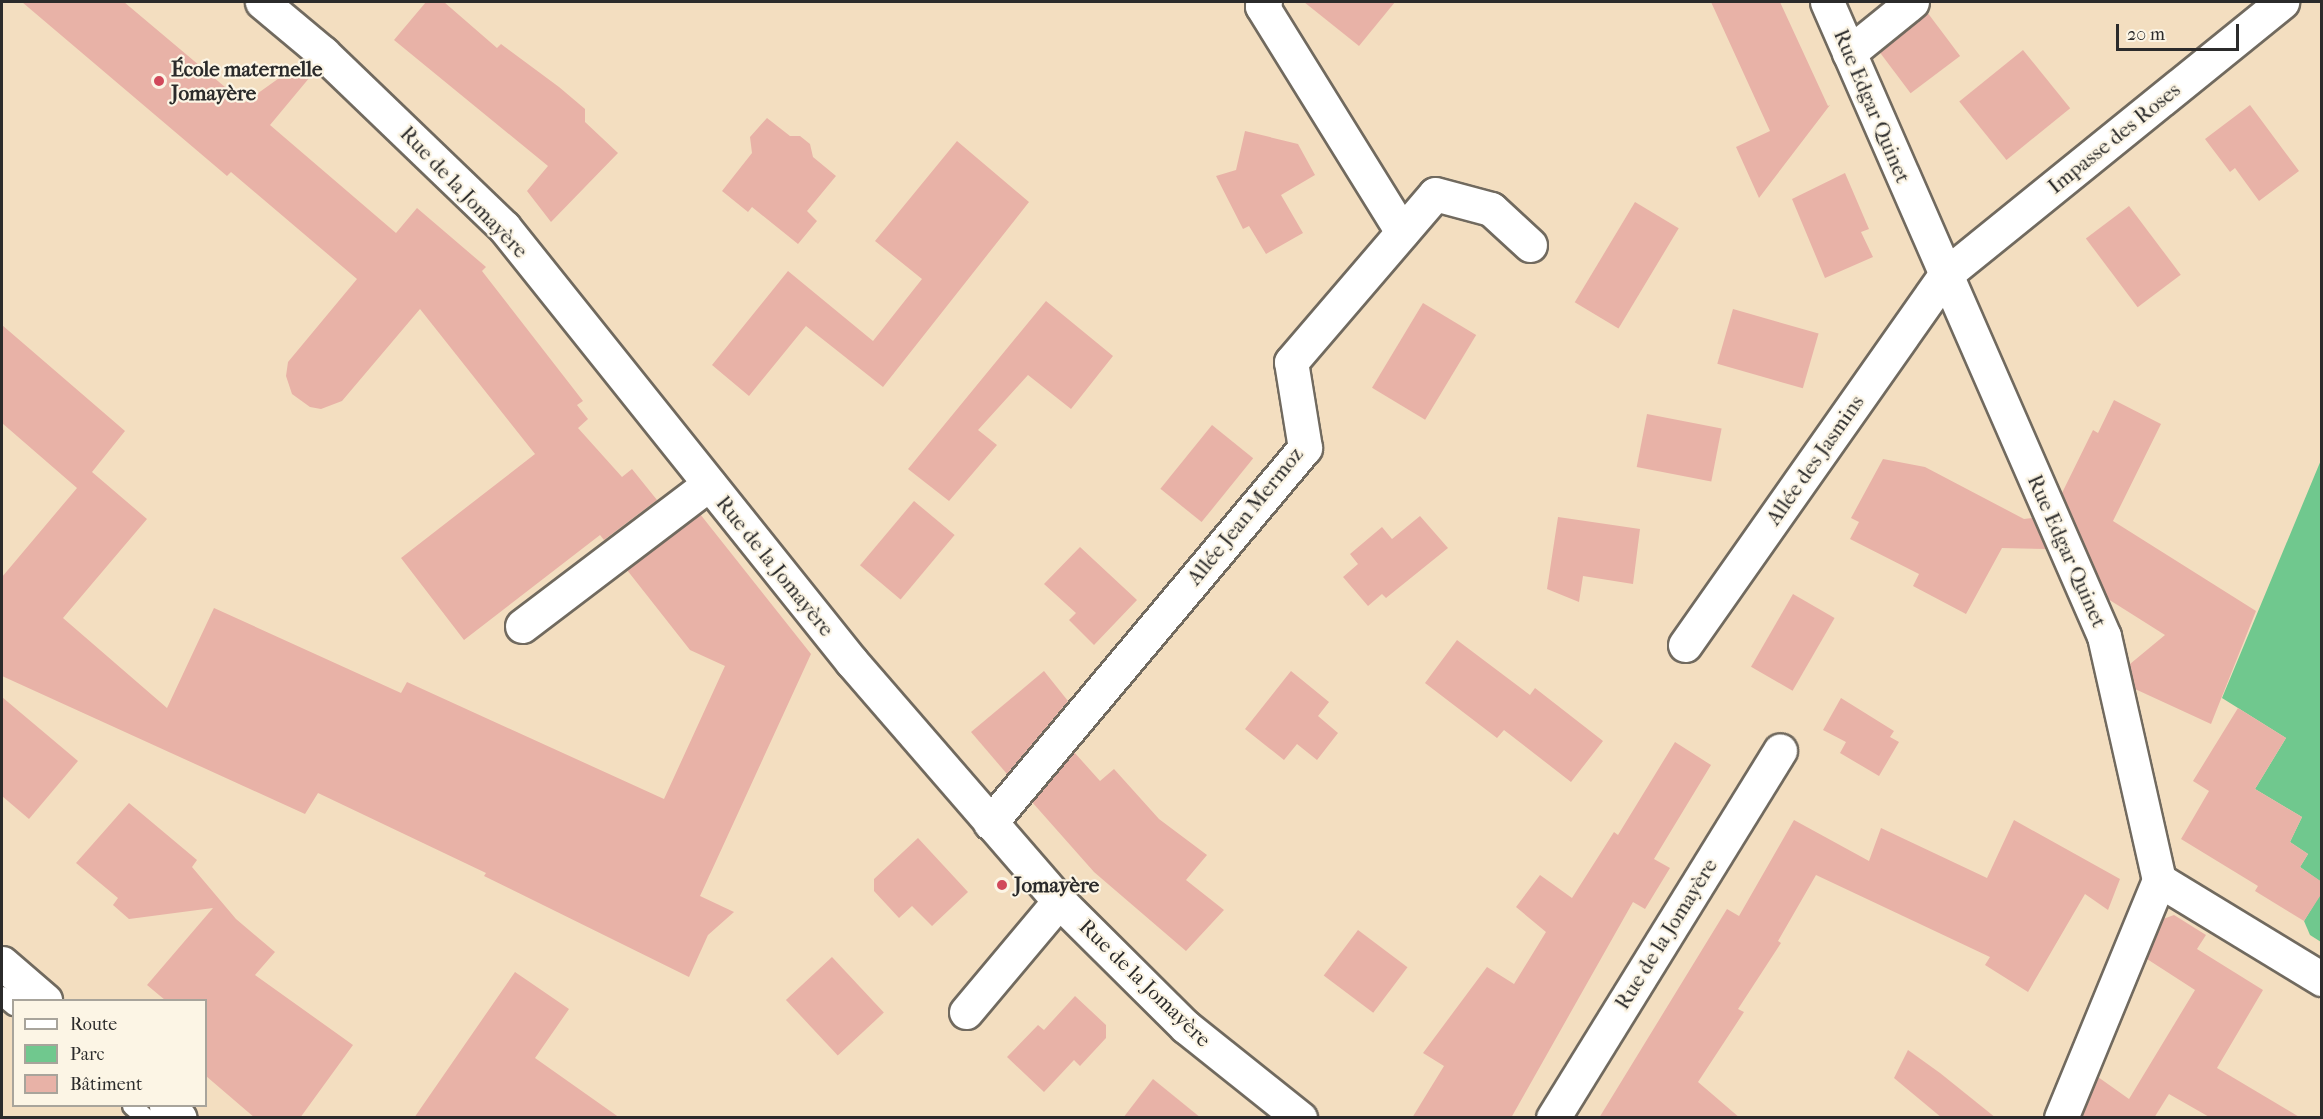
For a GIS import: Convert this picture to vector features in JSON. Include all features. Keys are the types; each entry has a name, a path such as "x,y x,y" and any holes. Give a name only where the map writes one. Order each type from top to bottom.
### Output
{"street":[{"name":"Rue de la Jomayère","path":"262,2 323,53 504,227 852,662 1059,901 1186,1027 1300,1118"},
{"path":"1265,2 1262,6 1402,232"},
{"name":"Rue Edgar Quinet","path":"1827,2 2104,636 2158,880"},
{"path":"1850,53 1911,2"},
{"name":"Impasse des Roses","path":"1945,275 2282,2"},
{"name":"Allée Jean Mermoz","path":"990,823 1305,447 1291,362 1435,194 1491,209 1530,244"},
{"name":"Allée des Jasmins","path":"1685,645 1945,275"},
{"path":"522,626 709,484"},
{"name":"Rue de la Jomayère","path":"1553,1118 1780,751"},
{"path":"2061,1118 2158,880 2322,979"},
{"path":"966,1012 1059,901"},
{"path":"2,963 44,999"},
{"path":"167,1107 180,1118"}],"lane":[{"path":"133,1107 146,1118"}],"green space":[{"path":"2321,460 2321,882 2300,867 2308,854 2290,842 2302,817 2255,789 2286,738 2222,698"},
{"path":"2321,893 2321,942 2310,935 2304,921"}],"building":[{"path":"22,2 124,2 244,103 303,61 315,71 270,125 396,233 417,208 486,267 482,271 583,401 577,405 588,419 578,428 622,477 632,469 657,500 604,540 600,535 464,640 401,558 535,454 420,309 342,401 321,409 310,407 292,394 286,376 288,362 357,279 231,172 227,176"},
{"path":"426,2 444,2 497,48 501,44 559,87 585,109 585,122 618,153 551,222 527,191 548,166 394,40"},
{"path":"1304,2 1395,2 1359,46"},
{"path":"1711,2 1780,2 1828,106 1830,105 1759,198 1736,147 1770,131"},
{"path":"1927,12 1960,56 1911,93 1877,49"},
{"path":"2023,50 2070,108 2006,160 1959,102"},
{"path":"2250,105 2299,171 2259,201 2235,168 2230,172 2205,139"},
{"path":"767,118 790,136 800,136 810,144 813,157 836,176 807,211 817,221 798,244 752,207 748,212 722,191 752,153 750,137"},
{"path":"1245,131 1298,144 1315,175 1281,195 1303,233 1266,254 1249,226 1243,229 1216,176 1236,170"},
{"path":"957,141 1029,202 883,387 806,326 749,396 712,365 788,271 873,341 922,279 875,241"},
{"path":"1845,173 1869,229 1861,232 1873,257 1825,278 1792,199"},
{"path":"1635,202 1679,228 1618,329 1575,302"},
{"path":"2129,206 2181,275 2138,307 2086,238"},
{"path":"1046,301 1113,356 1071,409 1028,375 978,430 997,445 949,501 908,469"},
{"path":"1423,303 1476,335 1425,420 1372,388"},
{"path":"1733,309 1819,334 1803,388 1717,364"},
{"path":"2,325 125,431 92,472 147,519 63,618 167,708 214,608 401,693 407,682 664,799 725,666 690,650 627,570 700,514 811,654 700,896 734,912 708,935 689,977 484,876 486,873 318,793 305,814 2,676 2,577 77,488 2,423"},
{"path":"2114,400 2161,424 2113,521 2256,611 2211,724 2135,689 2130,664 2165,635 2108,599 2062,493 2093,430 2098,433"},
{"path":"1647,414 1722,429 1711,482 1637,467"},
{"path":"1212,425 1253,458 1202,522 1160,489"},
{"path":"1883,459 1925,467 2024,519 2032,518 2046,549 2002,548 1966,614 1913,586 1919,574 1850,539 1859,522 1851,518"},
{"path":"914,501 955,535 901,599 860,565"},
{"path":"1420,516 1448,548 1386,598 1382,594 1368,606 1343,577 1358,564 1350,554 1382,527 1392,539"},
{"path":"1558,517 1640,529 1633,584 1583,576 1579,602 1547,589"},
{"path":"1080,547 1137,600 1094,645 1069,620 1076,613 1044,584"},
{"path":"1793,594 1835,618 1793,691 1751,667"},
{"path":"1457,640 1530,695 1535,688 1603,741 1571,782 1504,730 1497,738 1425,683"},
{"path":"1044,671 1068,701 1007,774 971,732"},
{"path":"1291,671 1329,702 1318,716 1338,733 1317,760 1297,744 1284,760 1245,729"},
{"path":"2,697 78,761 29,819 2,796"},
{"path":"1841,698 1894,731 1890,737 1899,742 1879,776 1840,753 1846,742 1823,730"},
{"path":"2238,708 2286,738 2255,789 2302,817 2290,842 2308,854 2300,867 2322,882 2322,893 2304,921 2255,891 2258,886 2181,839 2209,791 2193,781"},
{"path":"1675,742 1711,765 1654,859 1670,868 1645,909 1633,902 1511,1118 1412,1118 1444,1066 1423,1053 1487,967 1514,984 1546,932 1516,907 1540,875 1572,898 1614,832 1618,835"},
{"path":"1074,752 1100,781 1114,769 1159,819 1207,855 1186,880 1224,910 1186,951 1094,872 1032,802"},
{"path":"129,803 197,860 192,867 236,919 275,952 255,975 353,1045 300,1118 255,1118 207,1077 207,999 164,999 147,985 213,908 129,919 113,905 118,898 76,863"},
{"path":"1794,820 1869,861 1881,828 1987,878 2014,820 2120,879 2108,910 2085,894 2028,992 1985,965 1990,957 1816,875 1778,941 1781,943 1738,1009 1744,1012 1698,1082 1740,1118 1599,1118 1727,909 1739,916"},
{"path":"918,838 968,892 932,926 912,906 899,918 874,891 874,879"},
{"path":"2174,915 2206,935 2197,949 2263,990 2217,1068 2301,1118 2211,1118 2169,1094 2154,1118 2081,1118 2098,1077 2129,1099 2195,990 2147,959 2163,919"},
{"path":"1358,930 1408,967 1373,1013 1324,976"},
{"path":"832,957 884,1013 838,1056 786,1000"},
{"path":"515,972 569,1009 535,1058 620,1118 414,1118"},
{"path":"1075,996 1106,1025 1106,1038 1080,1066 1074,1060 1044,1092 1007,1057 1038,1025 1044,1030"},
{"path":"1908,1050 1996,1118 1942,1118 1894,1078"},
{"path":"1153,1079 1201,1118 1123,1118"}],"place":[{"name":"École maternelle Jomayère","path":"159,81"},
{"name":"Jomayère","path":"1002,885"}]}
